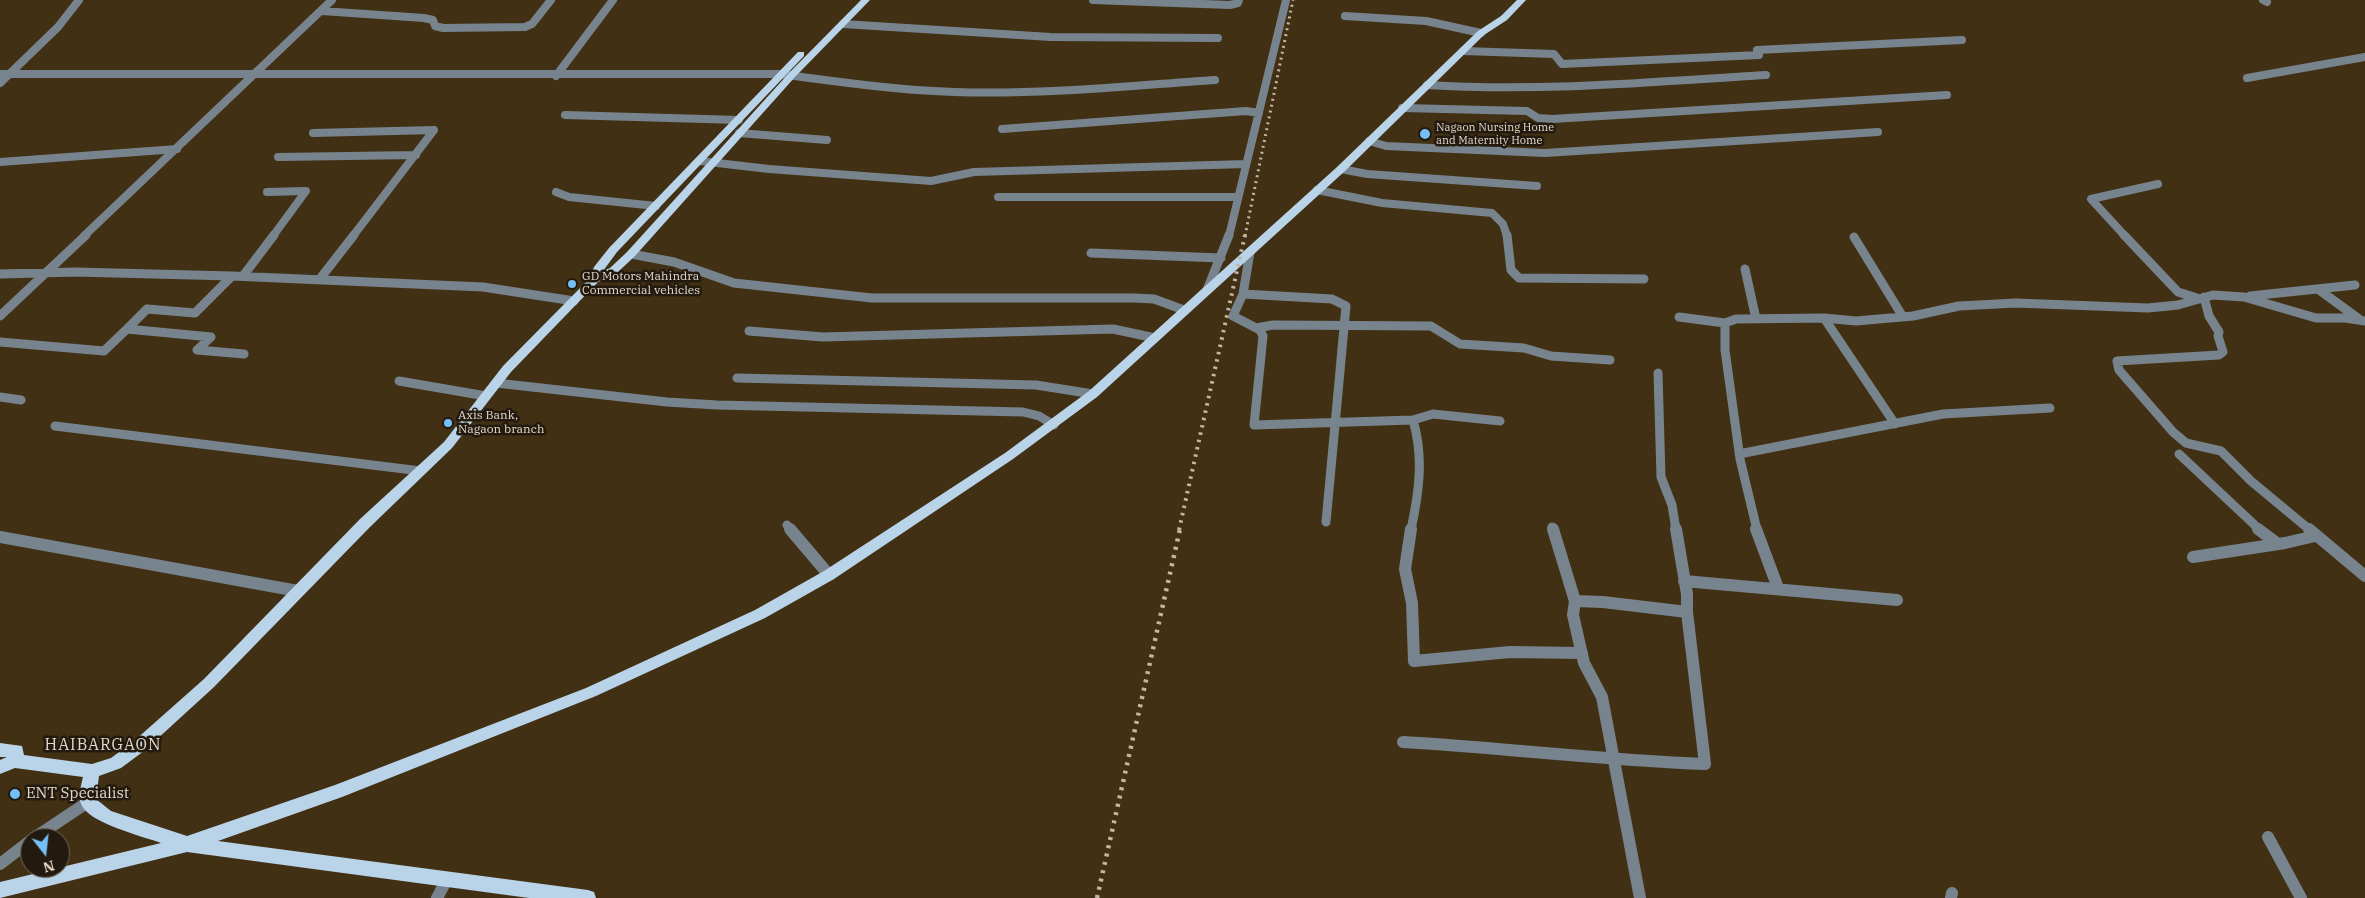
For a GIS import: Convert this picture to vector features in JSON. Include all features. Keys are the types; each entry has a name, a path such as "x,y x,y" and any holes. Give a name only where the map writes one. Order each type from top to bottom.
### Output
{"main road":[{"path":"594,280 599,267 781,74 855,0"},
{"path":"0,767 15,761 92,771 116,763 139,746 209,683 365,523 448,445 496,384 594,280 614,270 631,254 792,75 866,0"},
{"path":"1486,29 1494,15 1510,0"},
{"path":"0,890 187,844 327,795 592,692 760,614 829,575 1054,425 1092,394 1341,169 1402,108 1486,29 1504,18 1522,0"},
{"path":"0,750 17,752 15,761"},
{"path":"92,771 88,788 88,802 106,817 187,844 588,898"}],"street":[{"path":"0,83 58,27 79,0"},
{"path":"0,316 177,150 332,0"},
{"path":"322,11 424,18 433,20 435,26 443,28 514,29 532,24 552,0"},
{"path":"556,76 613,0"},
{"path":"1093,0 1230,5 1238,3 1239,0"},
{"path":"1207,290 1228,239 1286,0"},
{"path":"1345,16 1426,21 1486,29"},
{"path":"843,24 1051,37 1218,38"},
{"path":"1463,51 1554,54 1562,64 1750,56 1759,55 1757,50 1962,40"},
{"path":"2247,78 2365,57"},
{"path":"0,74 556,76 781,74 955,92 1092,88 1215,80"},
{"path":"1427,85 1474,88 1583,86 1766,75"},
{"path":"1402,108 1527,111 1538,118 1552,119 1947,95"},
{"path":"1002,129 1220,112 1246,111 1259,113"},
{"path":"564,115 739,120"},
{"path":"313,133 434,130 319,280"},
{"path":"1369,141 1386,146 1545,154 1878,132"},
{"path":"739,133 827,140"},
{"path":"0,162 177,150"},
{"path":"278,157 416,154"},
{"path":"700,161 931,181 974,172 1246,164"},
{"path":"1341,169 1367,174 1537,186"},
{"path":"2158,184 2090,199 2178,292 2200,298 2219,332 2218,336 2223,352 2219,355 2117,360 2119,370 2173,432 2191,445 2221,451 2251,481 2365,576"},
{"path":"1317,190 1338,196 1412,207 1492,214 1500,218 1508,238 1511,270 1519,278 1644,280"},
{"path":"243,276 306,191 267,192"},
{"path":"556,192 569,197 656,206"},
{"path":"998,197 1238,197"},
{"path":"1854,237 1903,317"},
{"path":"1091,252 1221,258"},
{"path":"1250,252 1243,294 1233,316 1260,330 1263,336 1254,426 1413,420 1433,414 1500,421"},
{"path":"631,254 666,260 734,282 780,289 872,298 1043,300 1135,298 1154,299 1184,310"},
{"path":"1745,269 1756,319"},
{"path":"0,274 76,272 243,276 483,287 574,301"},
{"path":"0,342 104,351 147,309 195,313 232,276"},
{"path":"1679,317 1724,323 1736,319 1824,318 1856,321 1903,317 1959,306 2016,303 2148,308 2178,305 2200,298 2244,297 2355,285"},
{"path":"2318,288 2362,320"},
{"path":"1243,294 1332,299 1346,306 1326,522"},
{"path":"2244,297 2316,318 2362,320"},
{"path":"1824,318 1895,424"},
{"path":"1724,323 1725,350 1739,454 1755,525 1778,588"},
{"path":"1256,328 1273,325 1431,326 1460,344 1524,348 1551,356 1610,360"},
{"path":"127,329 211,337 197,350 244,354"},
{"path":"749,332 823,336 1113,329 1135,332 1155,338"},
{"path":"1403,742 1488,747 1614,760 1705,764 1687,612 1687,594 1672,505 1661,477 1658,373"},
{"path":"737,378 1036,385 1092,394"},
{"path":"399,382 486,396"},
{"path":"496,384 683,403 1022,412 1039,416 1054,425"},
{"path":"0,397 21,400"},
{"path":"1739,454 1943,414 2050,408"},
{"path":"1413,420 1418,433 1419,467 1416,510 1404,569 1410,585 1414,661 1510,652 1582,653"},
{"path":"55,426 421,471"},
{"path":"2179,454 2248,521 2278,544"},
{"path":"787,525 829,575"},
{"path":"1552,528 1575,601 1574,615 1584,663 1602,698 1640,898"},
{"path":"2193,557 2278,544 2315,536"},
{"path":"0,537 298,592"},
{"path":"1684,581 1897,600"},
{"path":"1575,601 1600,599 1664,611 1687,612"},
{"path":"49,828 88,802"},
{"path":"2268,837 2301,898"},
{"path":"0,864 7,856 20,848"},
{"path":"437,898 447,879"}],"railway":[{"path":"1245,236 1293,0"},
{"path":"1179,530 1245,235"},
{"path":"1097,898 1180,529"}],"place":[{"name":"Nagaon Nursing Home and Maternity Home","path":"1425,134"},
{"name":"GD Motors Mahindra Commercial vehicles","path":"572,284"},
{"name":"Axis Bank, Nagaon branch","path":"448,423"},
{"name":"ENT Specialist","path":"15,794"}],"district":[{"name":"HAIBARGAON","path":"103,745"}]}
